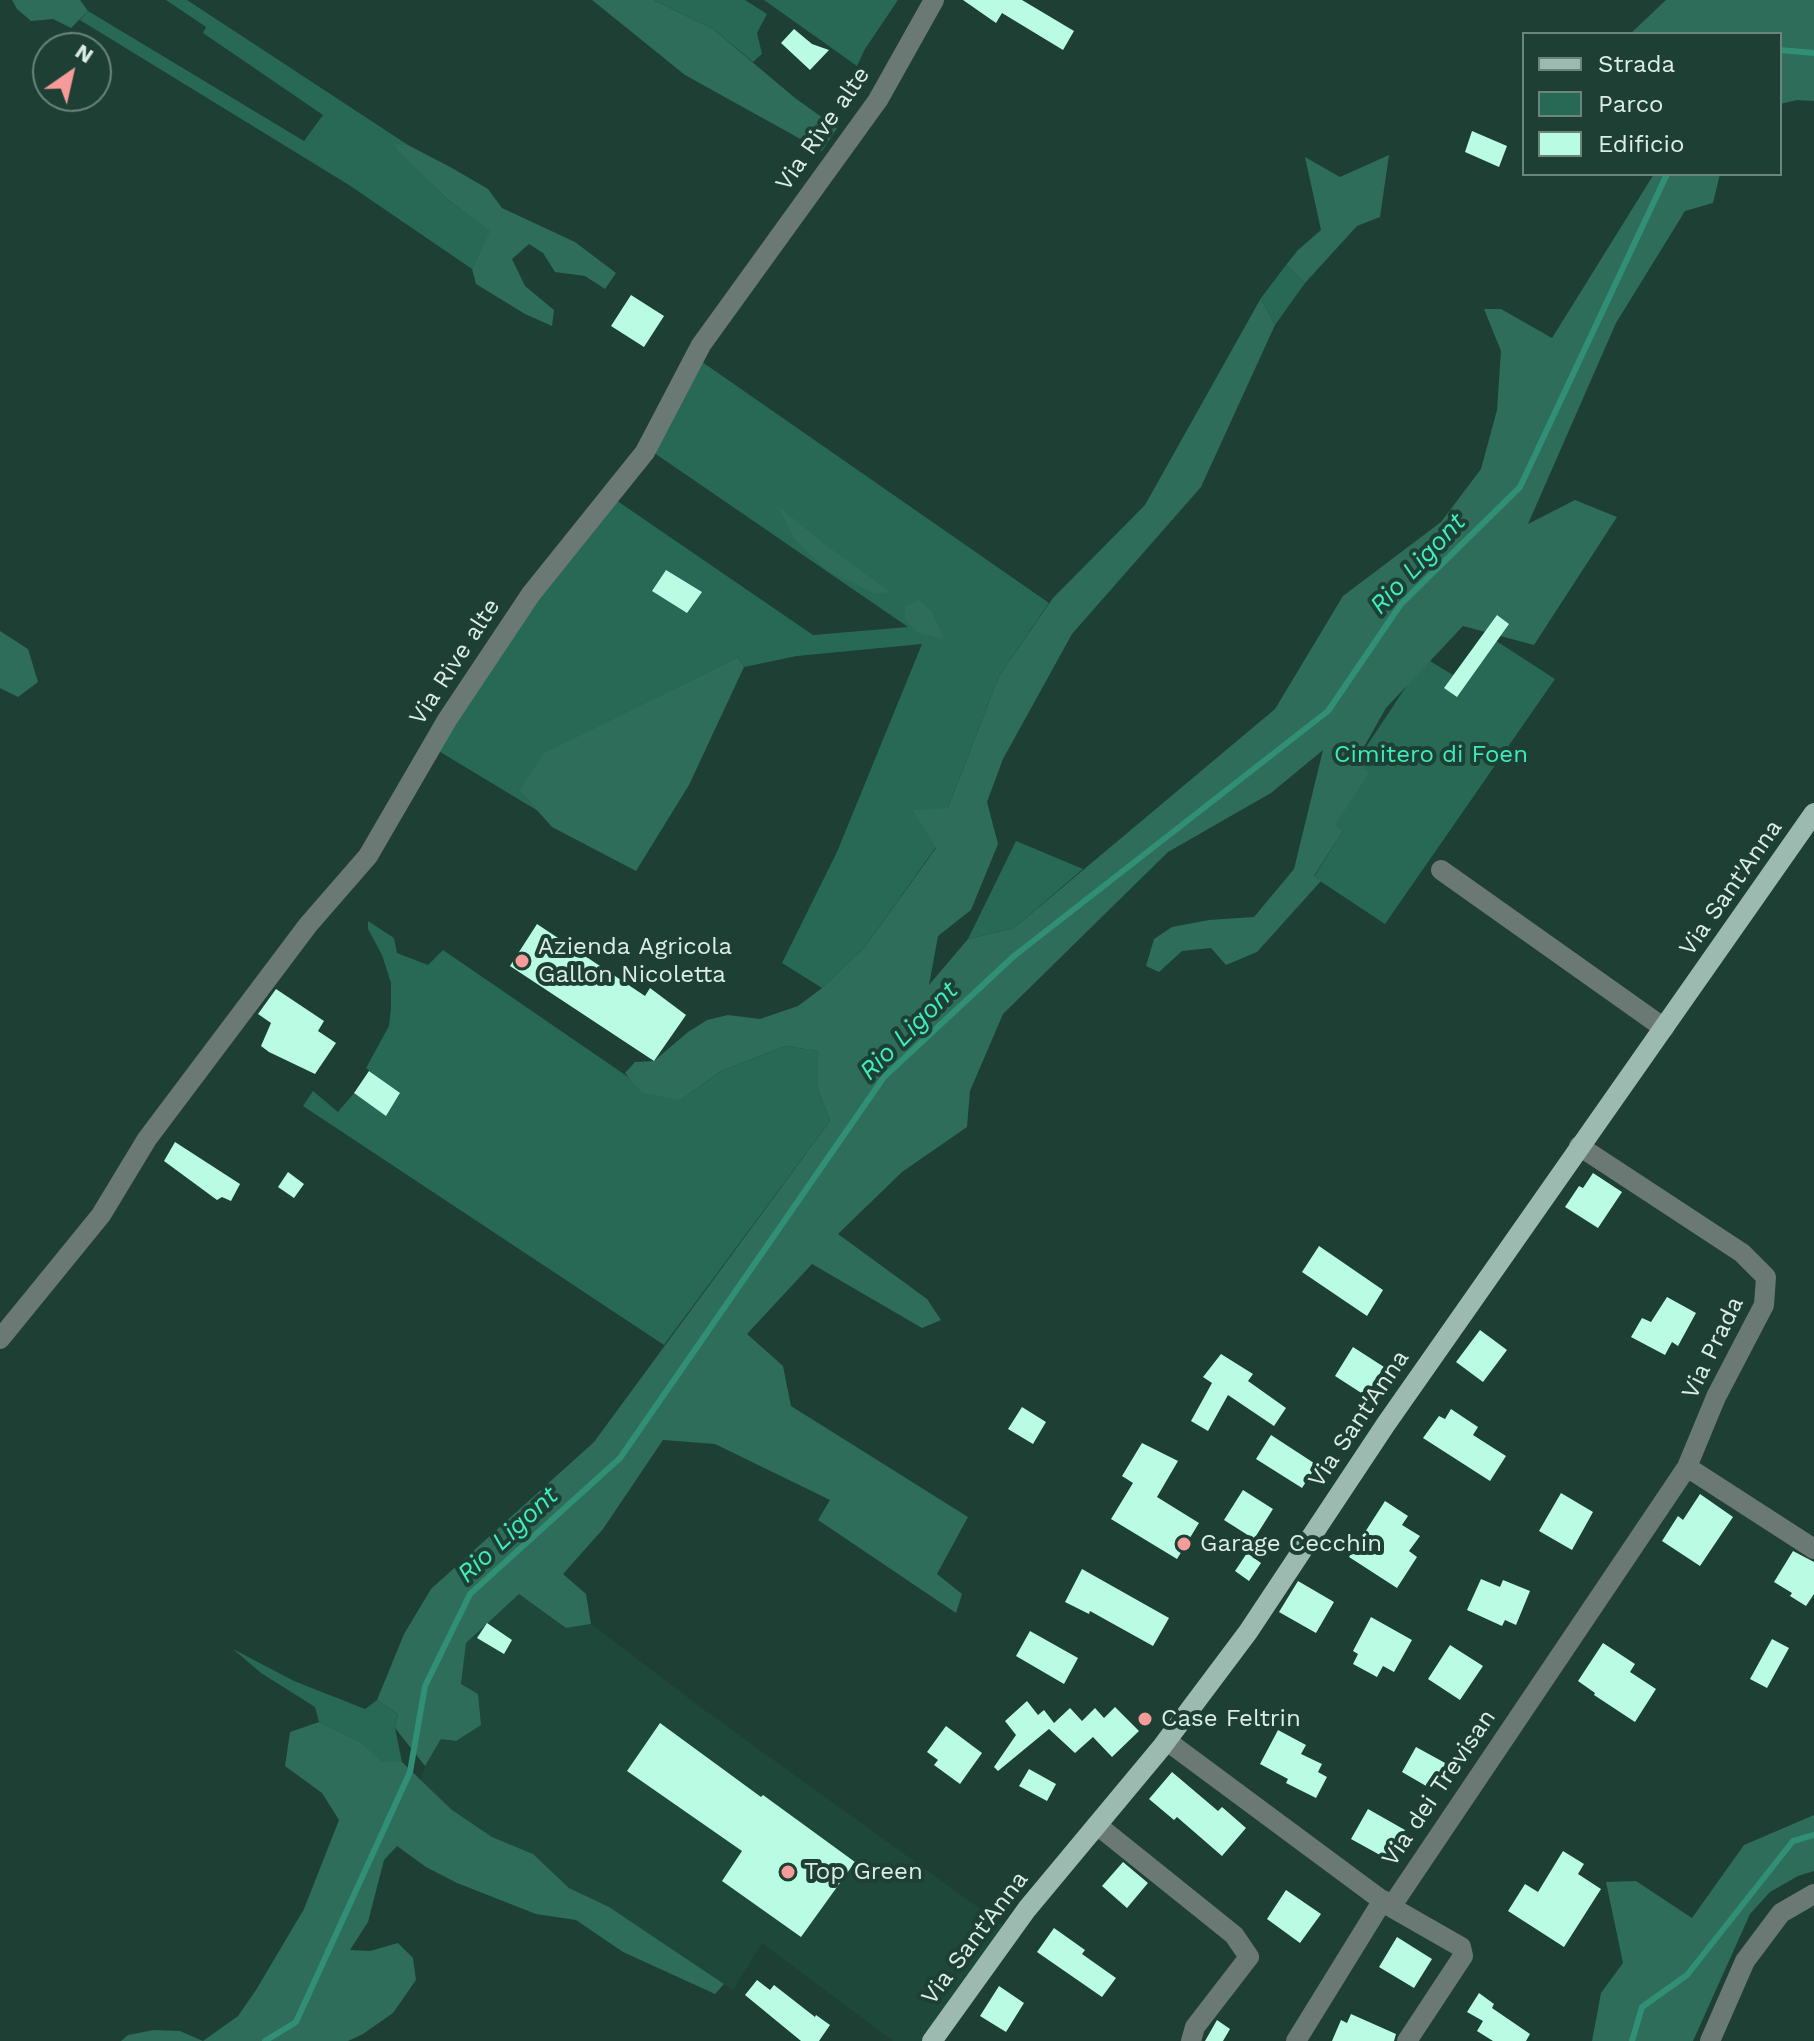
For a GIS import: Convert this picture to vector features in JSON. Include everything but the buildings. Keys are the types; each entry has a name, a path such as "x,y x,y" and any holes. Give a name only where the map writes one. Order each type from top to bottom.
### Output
{"main road":[{"name":"Via Sant'Anna","path":"932,2041 1027,1909 1167,1741 1248,1632 1386,1424 1814,813"}],"street":[{"name":"Via Rive alte","path":"0,1339 101,1215 147,1139 308,925 368,856 447,720 531,594 645,452 701,345 878,100 934,0"},
{"path":"1441,870 1664,1028"},
{"name":"Via Prada","path":"1579,1146 1742,1253 1766,1277 1764,1305 1716,1397 1687,1467"},
{"path":"1687,1467 1814,1549"},
{"name":"Via dei Trevisan","path":"1167,1741 1387,1904 1687,1467"},
{"path":"1097,1825 1234,1935 1249,1957 1195,2027 1191,2041"},
{"path":"1710,2041 1745,1961 1781,1913 1814,1894"},
{"path":"1296,2041 1387,1904 1461,1947 1463,1956 1407,2041"}],"shaded area":[{"path":"12,0 80,0 88,11 71,28 53,19 31,21"},
{"path":"592,0 654,0 713,29 795,98 837,128 822,151 685,75"},
{"path":"1666,0 1814,0 1814,101 1782,104 1782,32 1632,32"},
{"path":"395,144 408,145 488,189 502,208 575,242 616,273 605,289 585,276 555,272 543,253 529,244 512,259 525,286 554,310 552,326 525,314 476,284 472,269 490,231 447,199 397,150"},
{"path":"1389,155 1380,217 1357,226 1305,283 1286,265 1321,230 1305,157 1340,177"},
{"path":"1653,176 1720,176 1713,203 1685,211 1616,323 1528,524 1575,500 1617,517 1534,645 1463,626 1386,708 1356,761 1370,773 1335,825 1343,831 1314,876 1321,881 1257,952 1226,965 1211,948 1182,951 1159,972 1146,966 1154,939 1172,927 1209,920 1254,917 1294,869 1323,750 1271,793 1168,852 1003,1014 970,1091 967,1127 902,1172 838,1234 927,1299 941,1320 922,1328 812,1264 747,1334 783,1366 791,1406 968,1517 937,1574 962,1594 956,1613 818,1520 830,1500 715,1444 663,1440 603,1529 563,1574 586,1594 591,1624 566,1628 519,1594 466,1643 461,1684 478,1694 481,1725 456,1741 441,1739 425,1766 395,1728 398,1714 377,1700 404,1634 431,1589 594,1442 830,1121 818,1090 818,1051 786,1046 721,1071 681,1100 642,1093 625,1073 635,1062 654,1061 707,1020 728,1015 760,1019 798,1006 864,948 936,848 913,810 948,808 999,676 1053,598 1145,505 1261,298 1275,325 1201,487 1072,634 1003,759 987,802 998,844 971,910 938,936 929,985 968,939 1014,928 1275,709 1343,596 1441,522 1481,469 1497,410 1501,351 1484,309 1501,309 1552,338"},
{"path":"778,506 890,592 876,594 826,570 795,540"},
{"path":"918,599 932,612 944,639 918,633 905,619 905,607"},
{"path":"0,631 28,649 38,682 18,697 0,688"},
{"path":"738,657 744,667 689,785 636,871 552,827 519,790 544,753"},
{"path":"519,1593 566,1628 591,1624 703,1709 1011,1931 932,2041 893,2041 762,1943 733,1990 612,1910 569,1888 533,1854 492,1837 452,1810 421,1780 425,1766 441,1739 461,1685 465,1643"},
{"path":"319,1722 361,1742 382,1762 402,1762 452,1810 492,1837 533,1854 569,1888 609,1907 724,1984 715,1994 623,1952 576,1920 536,1914 457,1883 426,1867 397,1846 384,1860 368,1922 350,1950 370,1951 398,1943 413,1958 416,1980 393,2013 348,2041 203,2041 238,2016 256,1990 304,1909 339,1820 322,1793 285,1766 290,1732"},
{"path":"1814,1815 1814,1871 1770,1892 1750,1914 1693,2041 1592,2041 1601,1993 1623,1963 1606,1882 1636,1881 1692,1918 1744,1845"},
{"path":"154,2030 180,2031 203,2041 121,2041 128,2035"}],"green space":[{"path":"166,0 187,0 408,145 396,145 447,199 491,231 472,269 349,185 112,40 112,32 100,32 80,20 88,11 304,141 323,115 203,33 206,27"},
{"path":"654,0 745,0 767,14 757,33 762,54 753,62 713,29"},
{"path":"764,0 898,0 857,66"},
{"path":"1286,265 1305,283 1275,325 1261,298"},
{"path":"695,357 1049,603 999,676 936,847 864,948 822,988 782,963 837,852 922,644 797,656 744,667 738,657 545,753 519,790 538,811 432,747 610,496 813,635 908,627 647,448"},
{"name":"Cimitero di Foen","path":"1484,633 1555,679 1385,924 1314,877 1343,831 1334,825 1370,773 1356,762 1425,658 1453,675"},
{"path":"1016,841 1083,869 1014,928 968,939"},
{"path":"368,921 394,938 397,953 428,965 443,950 634,1081 681,1100 721,1071 786,1046 819,1051 818,1090 830,1121 664,1345 303,1106 313,1091 338,1112 354,1093 386,1115 400,1094 366,1068 389,1026 391,1008 391,983 382,955 368,929"},
{"path":"233,1649 294,1681 365,1709 377,1700 398,1714 395,1728 402,1762 382,1763 361,1742 319,1722 315,1707 261,1673"}],"waterway":[{"name":"Rio Ligont","path":"1782,50 1814,53"},
{"name":"Rio Ligont","path":"265,2041 296,2022 410,1772 425,1686 470,1594 620,1458 884,1077 1014,956 1328,711 1401,604 1520,487 1666,176"},
{"path":"1632,2041 1642,2007 1687,1975 1793,1841 1814,1835"}],"place":[{"name":"Azienda Agricola Gallon Nicoletta","path":"522,961"},
{"name":"Garage Cecchin","path":"1184,1544"},
{"name":"Case Feltrin","path":"1145,1719"},
{"name":"Top Green","path":"788,1872"}]}
